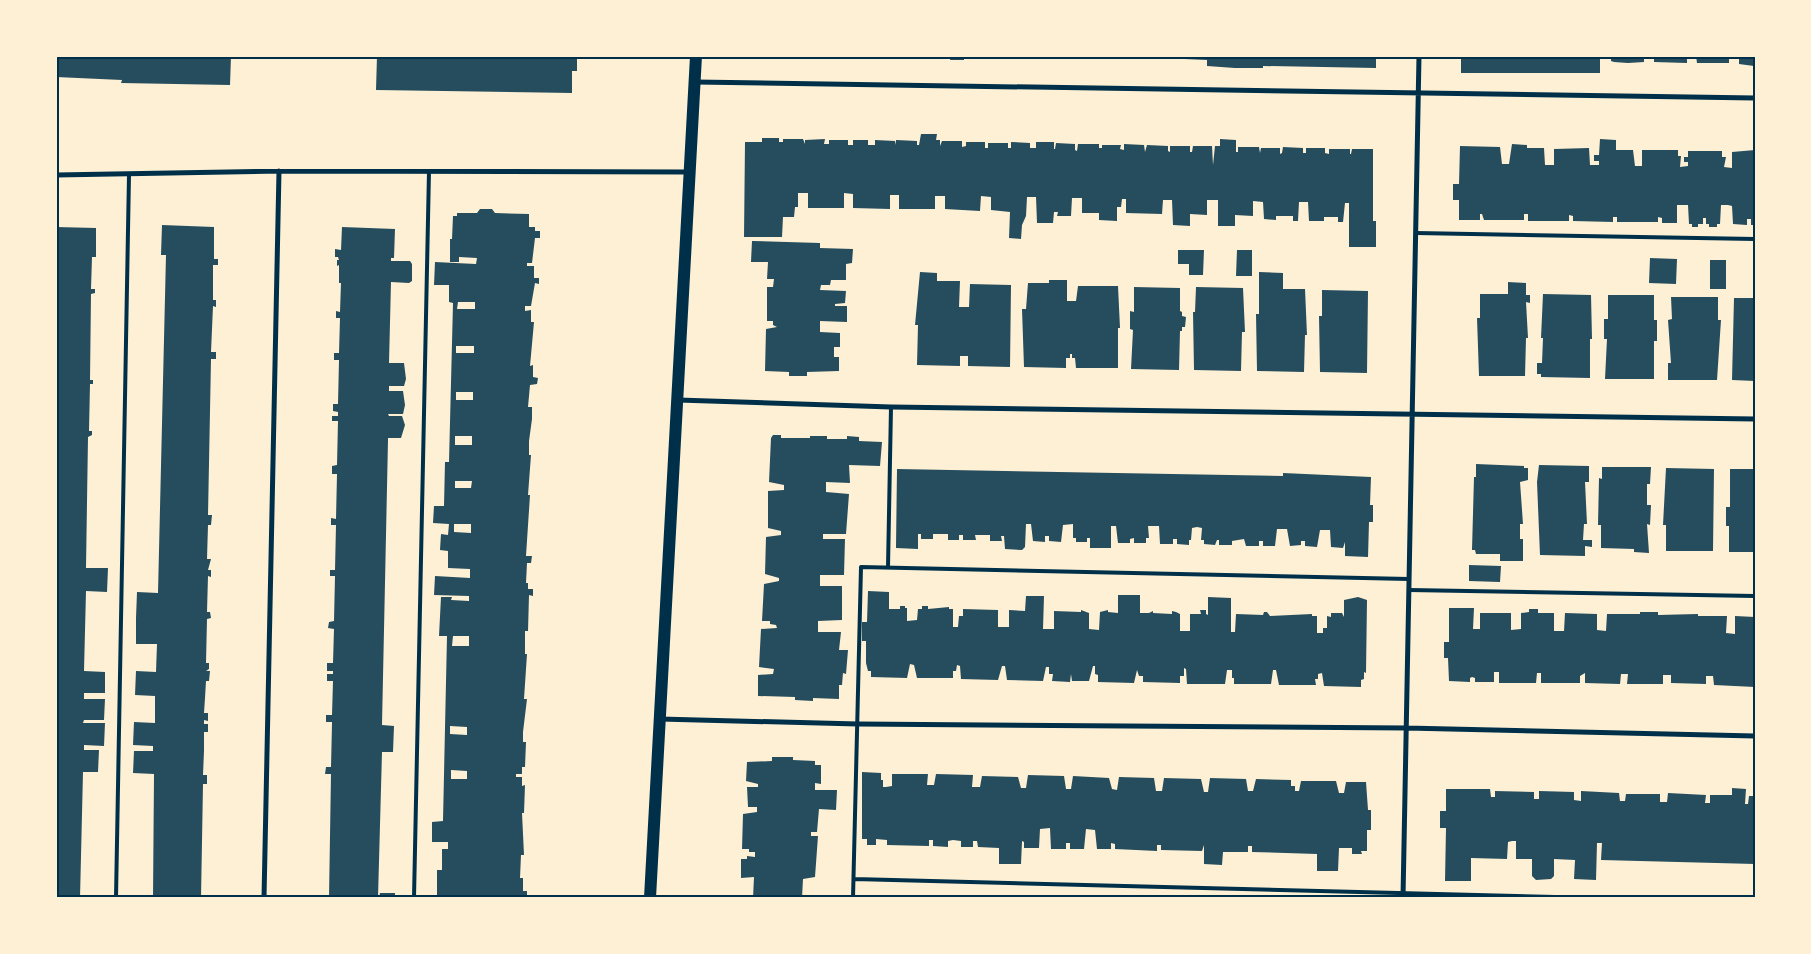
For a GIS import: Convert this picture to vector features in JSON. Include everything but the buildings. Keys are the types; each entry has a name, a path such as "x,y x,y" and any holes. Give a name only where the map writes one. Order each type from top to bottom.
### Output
{"main road":[{"path":"650,898 696,56"}],"street":[{"path":"1403,895 1419,56"},
{"path":"695,82 1755,98"},
{"path":"56,175 279,171 689,172"},
{"path":"264,898 279,171"},
{"path":"677,400 891,407 1412,412 1755,419"},
{"path":"660,719 858,724 1406,728 1755,736"}],"lane":[{"path":"414,898 429,172"},
{"path":"116,898 129,175"},
{"path":"1416,233 1755,239"},
{"path":"888,567 891,407"},
{"path":"853,898 861,567 1409,578"},
{"path":"1409,590 1755,596"},
{"path":"854,879 1403,895 1596,898"}]}
